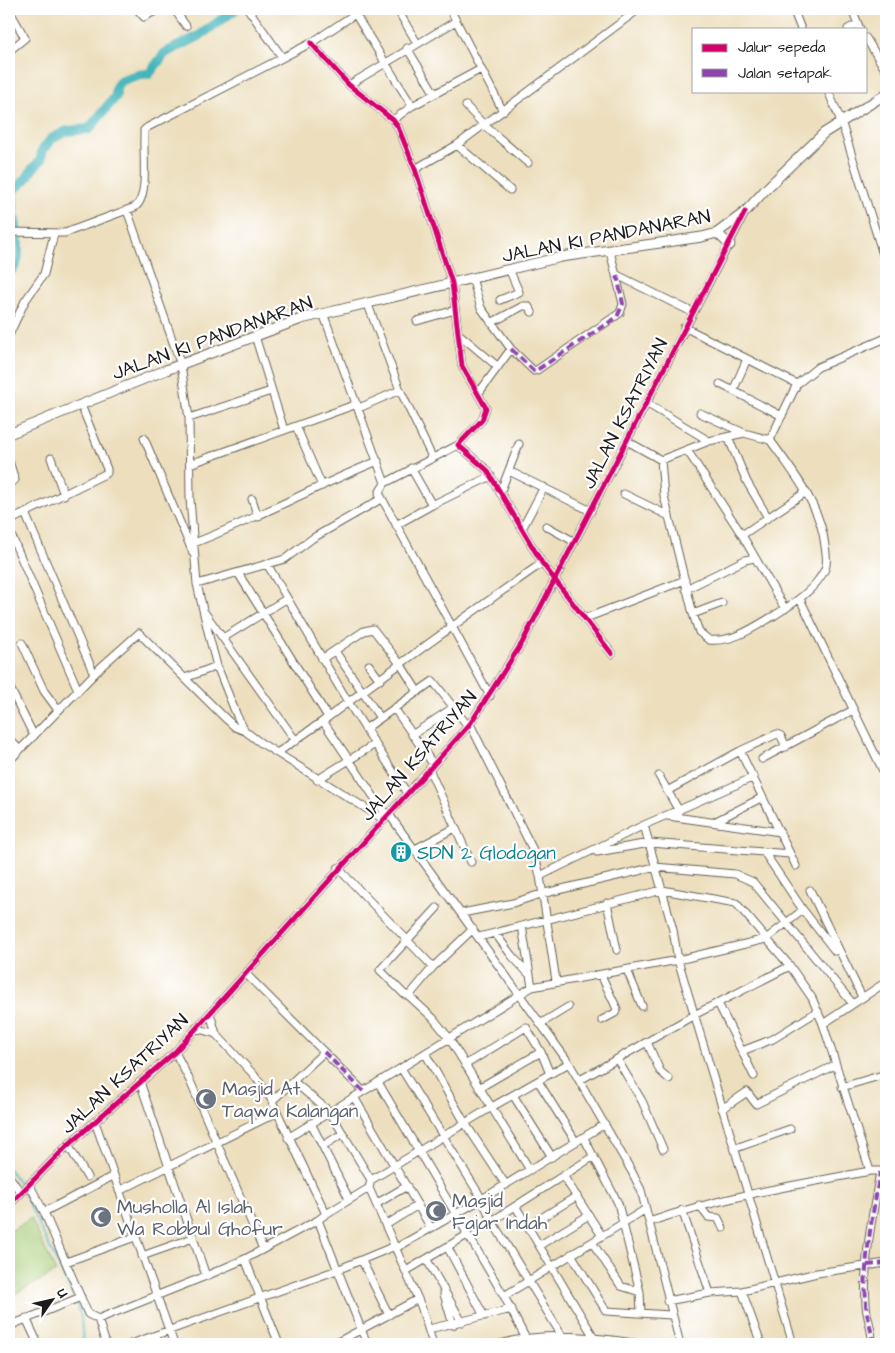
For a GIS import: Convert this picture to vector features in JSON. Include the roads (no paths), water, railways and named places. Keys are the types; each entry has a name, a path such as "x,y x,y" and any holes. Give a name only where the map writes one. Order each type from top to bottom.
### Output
{"main road":[{"name":"JALAN KI PANDANARAN","path":"9,434 255,336 323,313 561,257 610,251 717,233 745,212 791,164 838,123 886,94"},
{"path":"717,233 730,245"}],"street":[{"path":"137,9 144,17 159,9"},
{"path":"175,9 186,26"},
{"path":"249,9 282,57"},
{"path":"9,232 19,230 54,234 65,233 128,210 139,204 143,194 144,130 311,43 353,11 367,9"},
{"path":"397,9 417,43"},
{"path":"450,9 503,111"},
{"path":"415,169 457,145 640,9"},
{"path":"793,9 801,28"},
{"path":"859,27 855,11 861,9"},
{"path":"9,10 25,38 9,51"},
{"path":"353,11 412,106"},
{"path":"349,85 383,62 456,21"},
{"path":"868,41 886,71"},
{"path":"311,43 349,85 393,120 398,128 415,169 452,283 460,335 462,366 486,408 486,414 458,445 385,483 379,492 381,499 490,696"},
{"path":"407,48 435,94"},
{"path":"878,57 886,53"},
{"path":"393,120 412,106 482,70"},
{"path":"828,92 886,264"},
{"path":"466,106 484,125 528,163"},
{"path":"457,145 510,190"},
{"path":"128,210 181,365 189,418 197,584 217,666 245,730"},
{"name":"JALAN KSATRIYAN","path":"9,1205 68,1145 175,1052 338,868 469,725 490,696 522,643 684,327 730,245 745,212"},
{"path":"9,335 25,301 44,274 54,234"},
{"path":"472,278 481,308 491,323 511,348 534,371 617,317 623,304 610,251"},
{"path":"500,300 520,292 509,269"},
{"path":"617,275 692,312"},
{"path":"367,302 400,390 432,457"},
{"path":"491,323 523,306 528,306 532,312"},
{"path":"418,320 455,310"},
{"path":"323,313 385,483"},
{"path":"684,327 797,384"},
{"path":"460,335 497,366"},
{"path":"255,336 284,430"},
{"path":"770,440 797,384 818,367 886,338"},
{"path":"478,394 511,348"},
{"path":"733,391 748,359"},
{"path":"720,384 782,416"},
{"path":"190,464 400,390"},
{"path":"189,418 271,391"},
{"path":"646,403 709,441"},
{"path":"9,521 64,495 108,471 81,404"},
{"path":"661,460 661,482 686,589 701,635 713,641 735,636 800,599 821,575 826,563 821,524 806,492 770,440 744,433 700,413"},
{"path":"296,426 322,486"},
{"path":"661,460 709,441 744,433"},
{"path":"728,437 747,482 767,516"},
{"path":"144,438 195,558"},
{"path":"627,441 661,460"},
{"path":"500,493 519,444"},
{"path":"458,445 485,467 523,527 542,563 612,654"},
{"path":"687,450 742,535 785,609"},
{"path":"51,458 64,495"},
{"path":"9,461 14,480 9,483"},
{"path":"194,543 258,517 378,461"},
{"path":"411,468 432,505"},
{"path":"509,471 591,511"},
{"path":"396,524 491,476"},
{"path":"523,527 544,487"},
{"path":"742,535 767,516 806,492"},
{"path":"624,494 669,516"},
{"path":"197,584 288,557 312,538 381,499"},
{"path":"252,500 258,517"},
{"path":"25,513 94,674"},
{"path":"546,526 575,542"},
{"path":"9,530 78,690"},
{"path":"686,589 745,560 754,558"},
{"path":"277,754 452,626 542,563"},
{"path":"267,564 348,702 407,793"},
{"path":"238,573 349,760 386,816 415,849 519,992 580,1080 637,1181 646,1209 667,1300 680,1344"},
{"path":"586,618 685,580"},
{"path":"223,638 262,612 286,599"},
{"path":"800,599 886,777"},
{"path":"693,614 722,603"},
{"path":"205,612 296,741"},
{"path":"322,659 371,628 376,631 401,665 418,692"},
{"path":"9,761 94,674 133,637 140,634 233,725 245,730 317,780 386,816"},
{"path":"22,643 45,692 58,710"},
{"path":"335,651 380,718"},
{"path":"369,665 380,680"},
{"path":"185,678 217,666"},
{"path":"365,728 434,681 469,725 532,846 540,876 541,894 556,981"},
{"path":"9,686 34,736"},
{"path":"412,735 454,707"},
{"path":"394,708 431,767 455,828 471,862"},
{"path":"762,759 853,710"},
{"path":"667,791 740,751 777,734 781,736 786,747"},
{"path":"9,739 20,750"},
{"path":"317,780 375,744"},
{"path":"740,751 796,866"},
{"path":"659,776 679,811"},
{"path":"540,876 644,825 754,778"},
{"path":"714,822 762,797"},
{"path":"667,816 780,832"},
{"path":"644,825 662,890 678,960 696,1014 722,1109 750,1193 793,1344"},
{"path":"415,849 455,828"},
{"path":"588,853 650,843 790,854"},
{"path":"764,852 803,910 835,951"},
{"path":"462,914 655,867 743,876 754,882 853,1004"},
{"path":"338,868 433,968"},
{"path":"479,937 607,902 662,890 736,903 790,966 818,1011 870,1171"},
{"path":"810,890 862,998"},
{"path":"607,902 617,950"},
{"path":"437,908 380,970 401,992 409,996 433,1018 449,1038 490,1108 530,1170"},
{"path":"288,1138 402,1068 519,992 556,981 601,975 678,960 766,939 803,910"},
{"path":"522,926 532,987"},
{"path":"409,996 433,968 473,929"},
{"path":"496,933 512,956 530,974"},
{"path":"580,1080 696,1014 790,966"},
{"path":"627,970 642,1006"},
{"path":"246,974 363,1091"},
{"path":"601,975 617,1009 615,1013 602,1020"},
{"path":"823,1024 886,982"},
{"path":"718,1003 754,1076"},
{"path":"540,1024 568,1007"},
{"path":"742,1051 773,1040 818,1011"},
{"path":"210,1013 216,1034 262,1084 272,1101 276,1113 326,1214"},
{"path":"465,1065 525,1027 528,1028 541,1052 550,1074"},
{"path":"196,1028 216,1034"},
{"path":"647,1042 659,1069 669,1079"},
{"path":"175,1052 190,1081 263,1249"},
{"path":"272,1101 324,1052"},
{"path":"479,1088 541,1052"},
{"path":"425,1053 465,1123 506,1185"},
{"path":"617,1059 642,1101 663,1149"},
{"path":"371,1180 569,1063"},
{"path":"722,1109 747,1092 759,1105 783,1090 835,1065"},
{"path":"402,1068 482,1199 492,1221 562,1336"},
{"path":"842,1087 886,1074"},
{"path":"538,1081 576,1142"},
{"path":"140,1082 206,1276"},
{"path":"294,1082 330,1112 371,1180 369,1188 418,1299 433,1344"},
{"path":"378,1082 512,1309 525,1337"},
{"path":"513,1095 552,1157"},
{"path":"354,1097 431,1228"},
{"path":"119,1191 276,1113"},
{"path":"95,1122 174,1344"},
{"path":"311,1124 349,1199"},
{"path":"131,1344 396,1247 506,1185 605,1124"},
{"path":"736,1148 790,1128"},
{"path":"323,1146 343,1133"},
{"path":"584,1138 615,1196 640,1292 641,1313"},
{"path":"68,1145 87,1177"},
{"path":"492,1221 564,1177 594,1156"},
{"path":"649,1222 699,1205 750,1193 870,1171 883,1172 869,1236 865,1302 873,1335 872,1344"},
{"path":"9,1176 24,1189 44,1212 66,1262 77,1299 88,1314 98,1319 106,1344"},
{"path":"44,1212 113,1176"},
{"path":"564,1177 602,1236"},
{"path":"376,1204 407,1186"},
{"path":"98,1319 245,1259 318,1220 369,1188"},
{"path":"528,1226 577,1196"},
{"path":"386,1225 418,1205"},
{"path":"699,1205 708,1217 718,1218 723,1228"},
{"path":"516,1207 595,1339"},
{"path":"504,1296 530,1282 571,1254 646,1209"},
{"path":"682,1210 710,1293"},
{"path":"540,1245 589,1215"},
{"path":"318,1220 368,1344"},
{"path":"406,1272 468,1235"},
{"path":"66,1262 135,1237"},
{"path":"142,1256 193,1238"},
{"path":"592,1242 622,1286 640,1292"},
{"path":"448,1248 484,1316"},
{"path":"571,1254 605,1310 612,1313 671,1315"},
{"path":"245,1259 279,1344"},
{"path":"427,1260 462,1322"},
{"path":"362,1261 388,1315"},
{"path":"667,1300 710,1293 742,1291 775,1282 886,1263"},
{"path":"742,1291 761,1344"},
{"path":"444,1292 452,1324"},
{"path":"9,1326 77,1299"},
{"path":"334,1344 418,1299"},
{"path":"429,1330 512,1309"},
{"path":"26,1318 38,1344"},
{"path":"500,1344 525,1337 562,1336 642,1344"},
{"path":"221,1344 226,1344"}],"waterway":[{"path":"16,188 27,178 41,160 42,151 51,139 67,131 89,129 116,96 116,87 120,82 133,76 149,74 165,53 199,36 236,9"},
{"path":"9,274 16,268 20,258 14,196 16,188"},
{"path":"9,1169 19,1183"},
{"path":"24,1194 74,1298"},
{"path":"76,1302 81,1317 83,1344"}],"place":[{"name":"SDN 2 Glodogan","path":"401,852"},
{"name":"Masjid At Taqwa Kalangan","path":"206,1099"},
{"name":"Masjid Fajar Indah","path":"436,1211"},
{"name":"Musholla Al Islah Wa Robbul Ghofur","path":"101,1217"}]}
